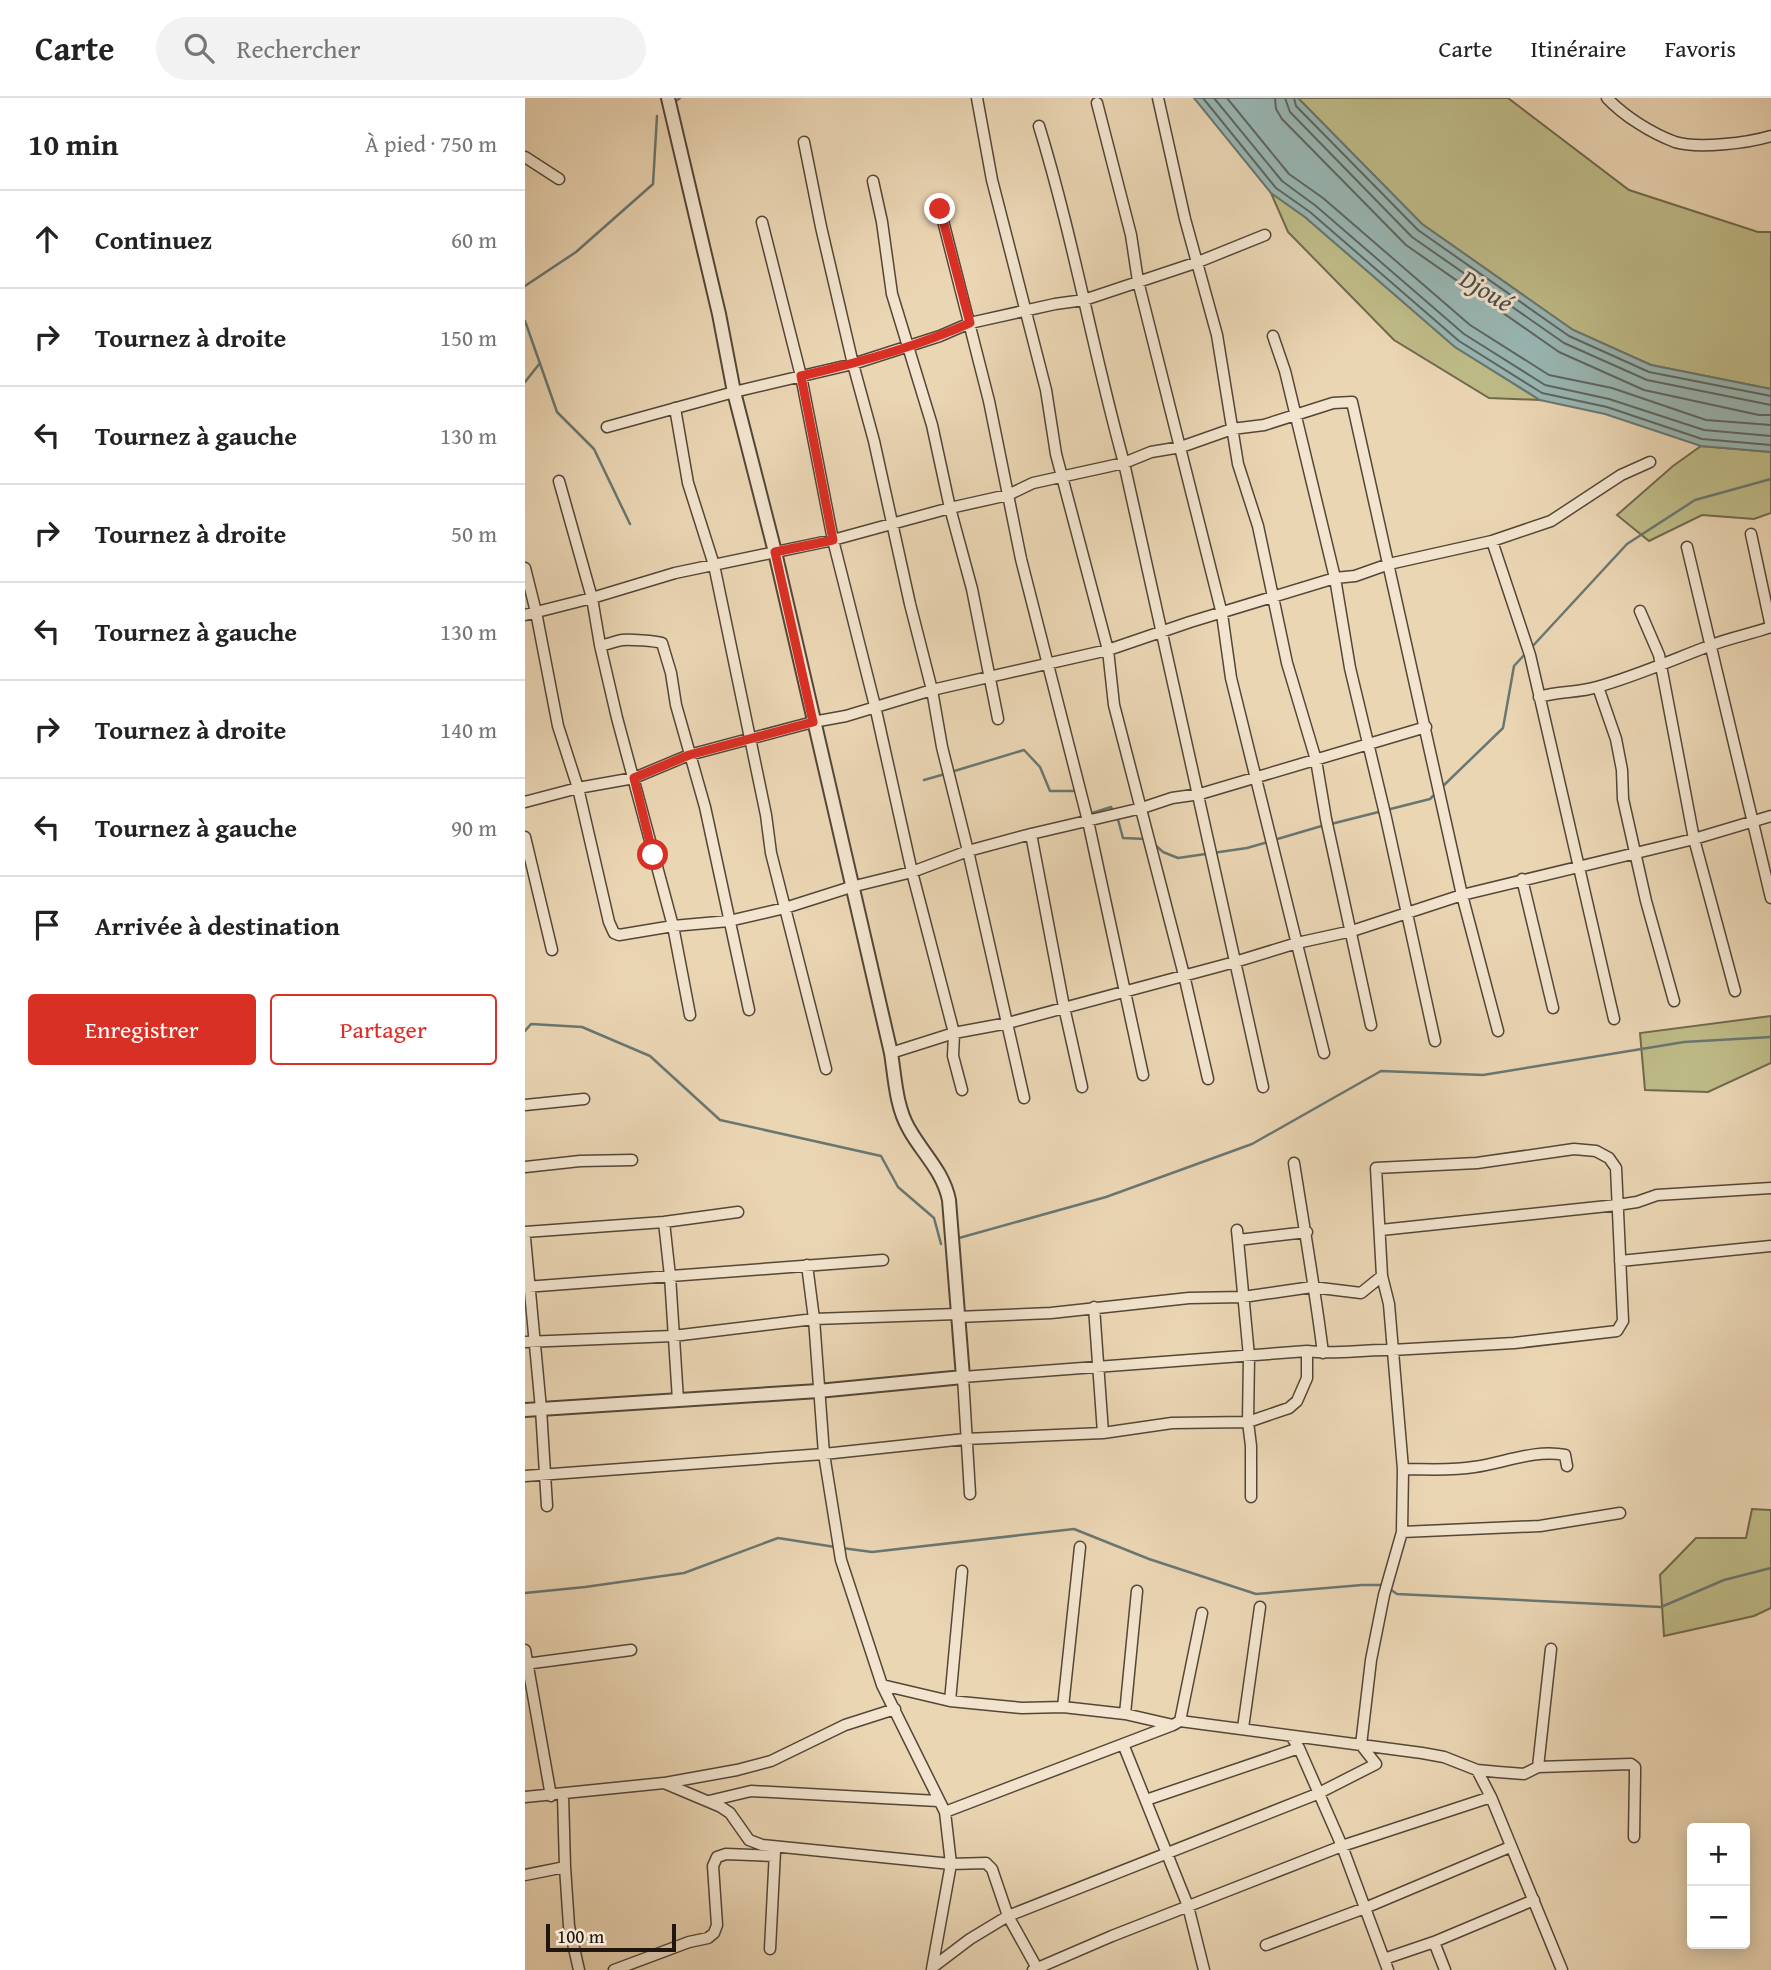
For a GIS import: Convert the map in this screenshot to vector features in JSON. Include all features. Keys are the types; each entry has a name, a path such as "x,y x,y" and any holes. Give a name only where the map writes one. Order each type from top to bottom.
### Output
{"street":[{"path":"668,98 719,314 734,392 775,552 891,1054 903,1118 936,1166 947,1188 970,1494"},
{"path":"978,98 992,180 1046,390 1062,477 1108,650 1115,705 1208,1079"},
{"path":"1158,98 1185,219 1217,335 1238,464 1258,526 1287,663 1316,760 1325,820 1371,1025"},
{"path":"1607,98 1624,114 1677,143 1753,142 1771,136"},
{"path":"1097,103 1131,235 1138,281 1222,614 1231,678 1324,1053"},
{"path":"1039,126 1057,186 1100,374 1124,463 1263,1087"},
{"path":"804,142 821,227 894,524 910,604 932,690 942,747 1024,1098"},
{"path":"525,157 559,179"},
{"path":"873,181 892,294 932,425 950,508 972,589 998,719"},
{"path":"940,209 989,401 1021,559 1088,821 1143,1075"},
{"path":"762,222 801,376 833,540 875,706 912,872 954,1033 953,1056 962,1090"},
{"path":"607,427 734,392 853,364 940,336 970,323 1084,300 1198,262 1265,234"},
{"path":"1273,336 1286,371 1335,579 1350,668 1387,818 1435,1041"},
{"path":"531,613 675,573 833,540 1008,495 1033,483 1124,463 1151,452 1181,447 1232,429 1264,425 1333,403 1352,402 1462,895 1498,1031"},
{"path":"675,408 688,483 714,565 766,815 771,853 826,1069"},
{"path":"525,802 578,788 634,778 689,755 813,722 846,716 932,690 1108,650 1335,579 1492,541 1551,521 1621,475 1650,462"},
{"path":"559,481 592,598 600,645 673,926 690,1015"},
{"path":"1539,696 1598,687 1661,666 1711,645 1771,627 1751,534"},
{"path":"1492,541 1530,655 1614,1019"},
{"path":"1687,547 1771,898"},
{"path":"525,568 531,613 558,726 578,788 596,870 614,933 619,935 673,926 729,921 785,908 851,887 912,872 968,851 1142,808 1172,798 1199,794 1426,727"},
{"path":"1640,611 1659,655 1694,839 1735,991"},
{"path":"600,645 609,645 623,639 662,643 689,755 705,807 749,1010"},
{"path":"1598,687 1616,739 1622,770 1623,799 1635,854 1674,1001"},
{"path":"891,1054 954,1033 1008,1023 1297,943 1352,931 1462,895 1694,839 1771,816"},
{"path":"1031,834 1082,1087"},
{"path":"525,837 552,950"},
{"path":"1522,879 1553,1008"},
{"path":"525,1105 584,1099"},
{"path":"525,1410 818,1391 963,1377 1307,1351 1323,1353 1392,1350 1514,1343 1618,1331 1623,1321 1616,1168 1609,1158 1596,1151 1574,1149 1477,1163 1376,1168 1382,1276 1388,1304 1392,1350 1403,1469 1402,1532 1384,1595 1371,1660 1361,1745 1376,1764 1317,1794 1008,1916 970,1939 932,1969"},
{"path":"525,1167 580,1161 632,1160"},
{"path":"1294,1163 1307,1232 1312,1287 1323,1353"},
{"path":"1381,1230 1617,1205 1657,1195 1771,1188"},
{"path":"525,1231 664,1222 738,1212"},
{"path":"664,1222 678,1400"},
{"path":"1251,1497 1249,1356 1238,1235 1307,1232"},
{"path":"525,1238 529,1342 541,1409 547,1506"},
{"path":"1620,1261 1771,1246"},
{"path":"527,1287 883,1260"},
{"path":"807,1265 824,1454 841,1560 882,1685 945,1812 951,1864 932,1969"},
{"path":"529,1342 673,1336 814,1320 1051,1313 1189,1298 1244,1297 1312,1287 1361,1293 1382,1276"},
{"path":"1094,1307 1103,1433"},
{"path":"525,1476 824,1454 965,1439 1103,1433 1172,1423 1248,1422 1289,1408 1297,1401 1307,1378 1307,1351"},
{"path":"1403,1469 1472,1468 1554,1452 1565,1454 1567,1466"},
{"path":"1402,1532 1540,1526 1620,1513"},
{"path":"1063,1707 1080,1547"},
{"path":"950,1701 962,1571"},
{"path":"1125,1714 1137,1591"},
{"path":"1243,1728 1260,1607"},
{"path":"1176,1723 1202,1613"},
{"path":"525,1650 551,1796"},
{"path":"526,1664 631,1650"},
{"path":"1538,1767 1551,1650"},
{"path":"882,1685 950,1701 1022,1708 1063,1707 1176,1723 1243,1728 1290,1737 1444,1757 1477,1770 1524,1774 1538,1767 1631,1764 1635,1767 1634,1837"},
{"path":"525,1797 664,1783 737,1770 771,1761 845,1725 895,1709"},
{"path":"945,1812 1176,1723"},
{"path":"1290,1737 1299,1748 1342,1846 1388,1970"},
{"path":"1123,1744 1188,1906 1204,1970"},
{"path":"1146,1800 1299,1748"},
{"path":"1477,1770 1562,1970"},
{"path":"664,1783 709,1801 730,1813 749,1840 775,1851"},
{"path":"709,1801 751,1791 938,1801"},
{"path":"563,1795 569,1926 579,1970"},
{"path":"614,1970 688,1942 708,1938 714,1933 717,1925 713,1866 717,1857 726,1854 775,1851 951,1864 986,1863 992,1868 1008,1916 1035,1969 1342,1846 1490,1797"},
{"path":"1266,1945 1365,1908 1510,1847"},
{"path":"770,1950 775,1851"},
{"path":"525,1875 565,1867"},
{"path":"1384,1959 1434,1942 1534,1900"},
{"path":"1434,1942 1445,1970"}],"shaded area":[{"path":"1298,98 1508,98 1629,190 1758,232 1771,232 1771,389 1651,365 1573,330 1422,224"},
{"path":"1271,193 1305,217 1455,347 1540,400 1489,398 1394,340 1288,232"},
{"path":"1701,446 1771,452 1771,513 1754,519 1702,515 1649,541 1617,515 1673,466"},
{"path":"1771,1016 1771,1063 1708,1092 1645,1090 1640,1033"},
{"path":"1752,1509 1771,1510 1771,1608 1754,1616 1664,1636 1660,1575 1696,1538 1746,1538"}],"water":[{"name":"Djoué","path":"1194,98 1298,98 1422,224 1573,330 1651,365 1771,389 1771,452 1701,446 1605,414 1540,400 1455,347 1305,217 1271,193"}],"waterway":[{"path":"676,101 680,98"},
{"path":"525,286 576,252 653,184 657,116"},
{"path":"525,321 557,412 594,449 630,524"},
{"path":"525,382 540,363"},
{"path":"1530,649 1627,544 1695,500 1771,479"},
{"path":"1442,787 1503,728 1514,666 1526,653"},
{"path":"951,772 1024,750 1040,767 1050,791 1077,793"},
{"path":"924,780 945,774"},
{"path":"1331,824 1430,799 1435,794"},
{"path":"1089,814 1111,807 1113,811"},
{"path":"1117,816 1123,838 1146,839"},
{"path":"1274,840 1325,825"},
{"path":"1154,844 1163,852 1178,858 1247,848 1268,842"},
{"path":"525,1031 531,1024 582,1027 650,1056 720,1120 881,1156 898,1187 934,1218 941,1244"},
{"path":"959,1238 1106,1197 1252,1144 1381,1071 1483,1075 1684,1042 1771,1037"},
{"path":"842,1548 872,1552 1074,1529 1149,1559 1256,1594 1384,1585 1397,1594 1661,1607 1724,1580 1771,1568"},
{"path":"525,1593 684,1573 778,1538 835,1547"}],"route":[{"path":"653,855 634,778 689,755 813,722 775,552 833,540 801,376 853,364 940,336 970,323 940,209"}]}
